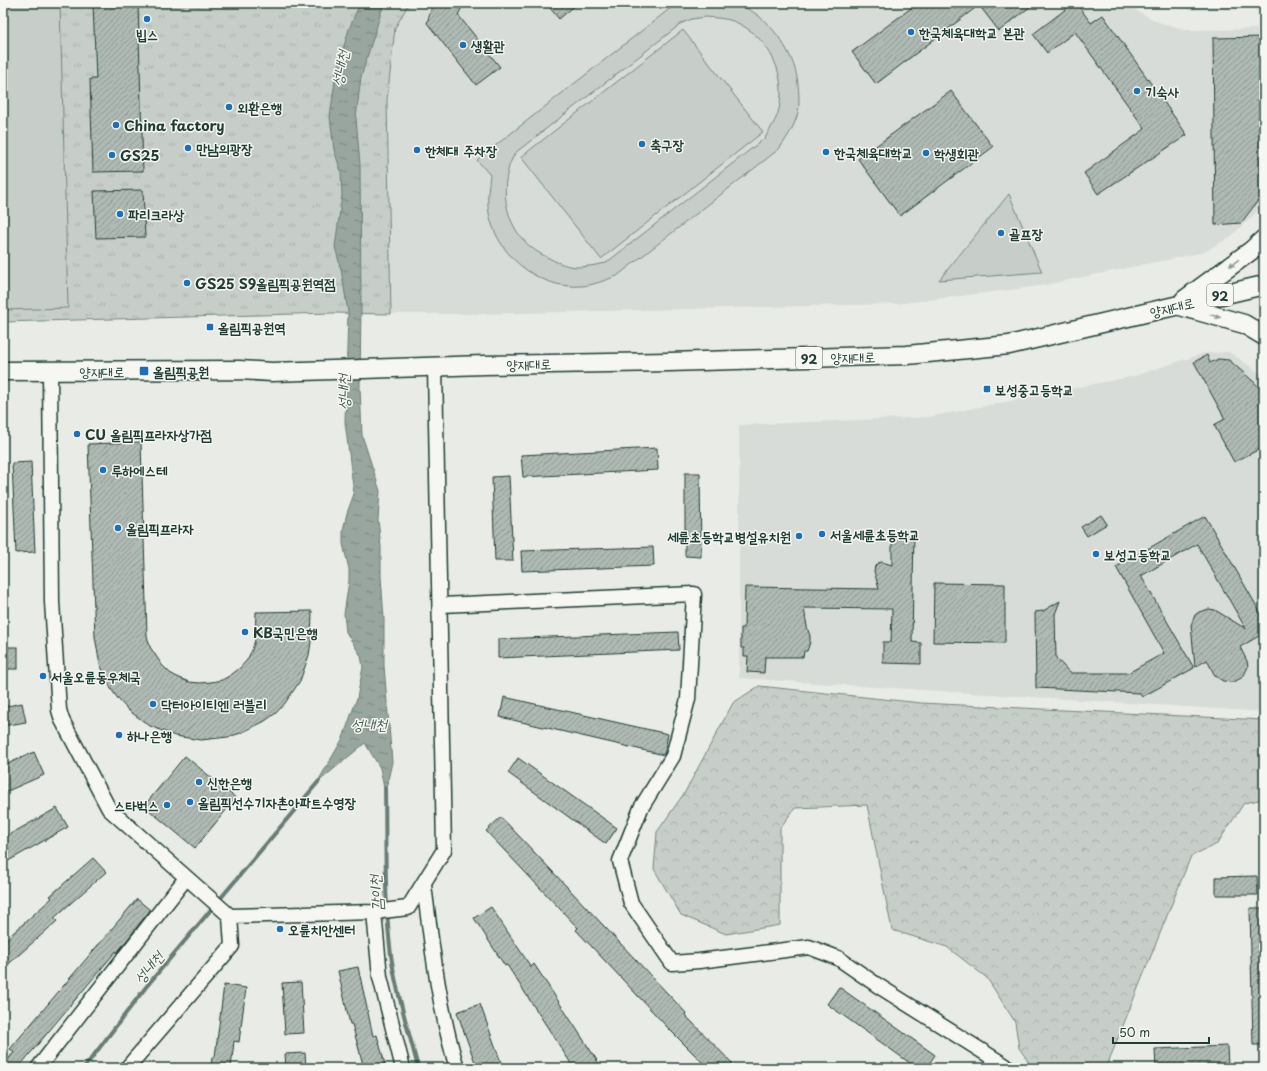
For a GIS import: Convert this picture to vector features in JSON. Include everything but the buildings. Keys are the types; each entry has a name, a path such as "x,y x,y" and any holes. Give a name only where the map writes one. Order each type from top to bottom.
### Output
{"main road":[{"path":"1177,305 1252,250 1264,239"},
{"name":"양재대로","path":"3,371 239,370 272,372 908,356 1008,344 1264,285"},
{"path":"1177,305 1244,324 1264,336"}],"street":[{"path":"50,371 52,602 59,710 62,720 109,809 230,916 374,912 408,908 424,885 444,850 441,605 435,367"},
{"path":"441,605 694,594 688,699 672,756 641,808 620,861 630,903 672,963 809,947 838,958 877,985 1009,1068"},
{"path":"38,1068 186,878"},
{"path":"424,885 435,970 449,1042 457,1068"},
{"path":"374,912 380,977 403,1068"},
{"path":"127,1068 232,946 230,916"}],"shaded area":[{"name":"한국체육대학교","path":"409,3 1126,3 1158,22 1189,30 1264,29 1264,204 1230,237 1205,252 1040,286 896,304 484,314 391,314 387,100 395,28"},
{"path":"1164,3 1264,3 1264,8 1190,10"},
{"name":"보성고등학교","path":"1229,352 1264,376 1264,712 739,678 739,425 929,417 1134,376 1204,353"}],"green space":[{"path":"3,3 409,3 395,28 387,100 391,314 332,313 3,322"},
{"path":"3,3 60,3 68,308 3,310"},
{"path":"677,3 726,3 741,6 750,10 767,23 781,41 792,60 796,73 799,109 790,133 779,149 617,276 595,283 582,286 565,286 548,282 519,264 507,252 491,223 488,206 490,175 477,160","holes":["706,17 730,20 746,28 767,48 774,60 779,73 781,87 780,102 777,116 765,138 606,263 584,267 564,265 535,250 525,242 517,232 507,209 506,183 508,168 515,153 682,23 692,19"]},
{"name":"축구장","path":"683,30 763,132 601,259 521,157"},
{"name":"골프장","path":"1009,194 1042,272 939,280"},
{"path":"759,686 921,703 1264,720 1264,799 1244,803 1217,844 1191,856 1106,1068 1033,1068 1019,1048 1015,1022 987,978 947,947 892,930 867,805 795,808 780,828 780,925 726,934 681,915 654,869 657,832 685,792 733,703"}],"water":[{"name":"성내천","path":"360,3 384,3 361,77 356,118 360,165 360,387 362,435 380,491 378,520 381,547 381,576 384,619 384,666 392,762 385,793 380,768 365,743 317,783 343,738 357,698 363,667 361,656 346,632 344,614 349,581 349,569 343,544 343,530 354,494 345,422 348,312 341,269 335,247 342,195 341,171 334,150 330,117 336,73 349,29"}],"waterway":[{"name":"성내천","path":"84,1068 146,987 319,781"},
{"name":"감이천","path":"385,788 386,893 391,955 399,998 418,1068"}],"place":[{"name":"빕스","path":"147,19"},
{"name":"한국체육대학교 본관","path":"911,32"},
{"name":"생활관","path":"463,45"},
{"name":"기숙사","path":"1137,91"},
{"name":"외환은행","path":"229,107"},
{"name":"China factory","path":"116,125"},
{"name":"축구장","path":"642,144"},
{"name":"만남의광장","path":"188,148"},
{"name":"한체대 주차장","path":"417,150"},
{"name":"한국체육대학교","path":"826,152"},
{"name":"학생회관","path":"926,153"},
{"name":"GS25","path":"112,155"},
{"name":"파리크라상","path":"120,214"},
{"name":"골프장","path":"1001,233"},
{"name":"GS25 S9올림픽공원역점","path":"187,283"},
{"name":"올림픽공원역","path":"210,327"},
{"name":"올림픽공원","path":"144,371"},
{"name":"보성중고등학교","path":"987,389"},
{"name":"CU 올림픽프라자상가점","path":"77,434"},
{"name":"루하에스테","path":"103,470"},
{"name":"올림픽프라자","path":"118,528"},
{"name":"서울세륜초등학교","path":"822,534"},
{"name":"세륜초등학교병설유치원","path":"799,536"},
{"name":"보성고등학교","path":"1096,554"},
{"name":"KB국민은행","path":"245,632"},
{"name":"서울오륜동우체국","path":"43,676"},
{"name":"닥터아이티엔 러블리","path":"153,704"},
{"name":"하나은행","path":"119,735"},
{"name":"신한은행","path":"199,782"},
{"name":"올림픽선수기자촌아파트수영장","path":"190,802"},
{"name":"스타벅스","path":"167,805"},
{"name":"오륜치안센터","path":"280,929"}]}
